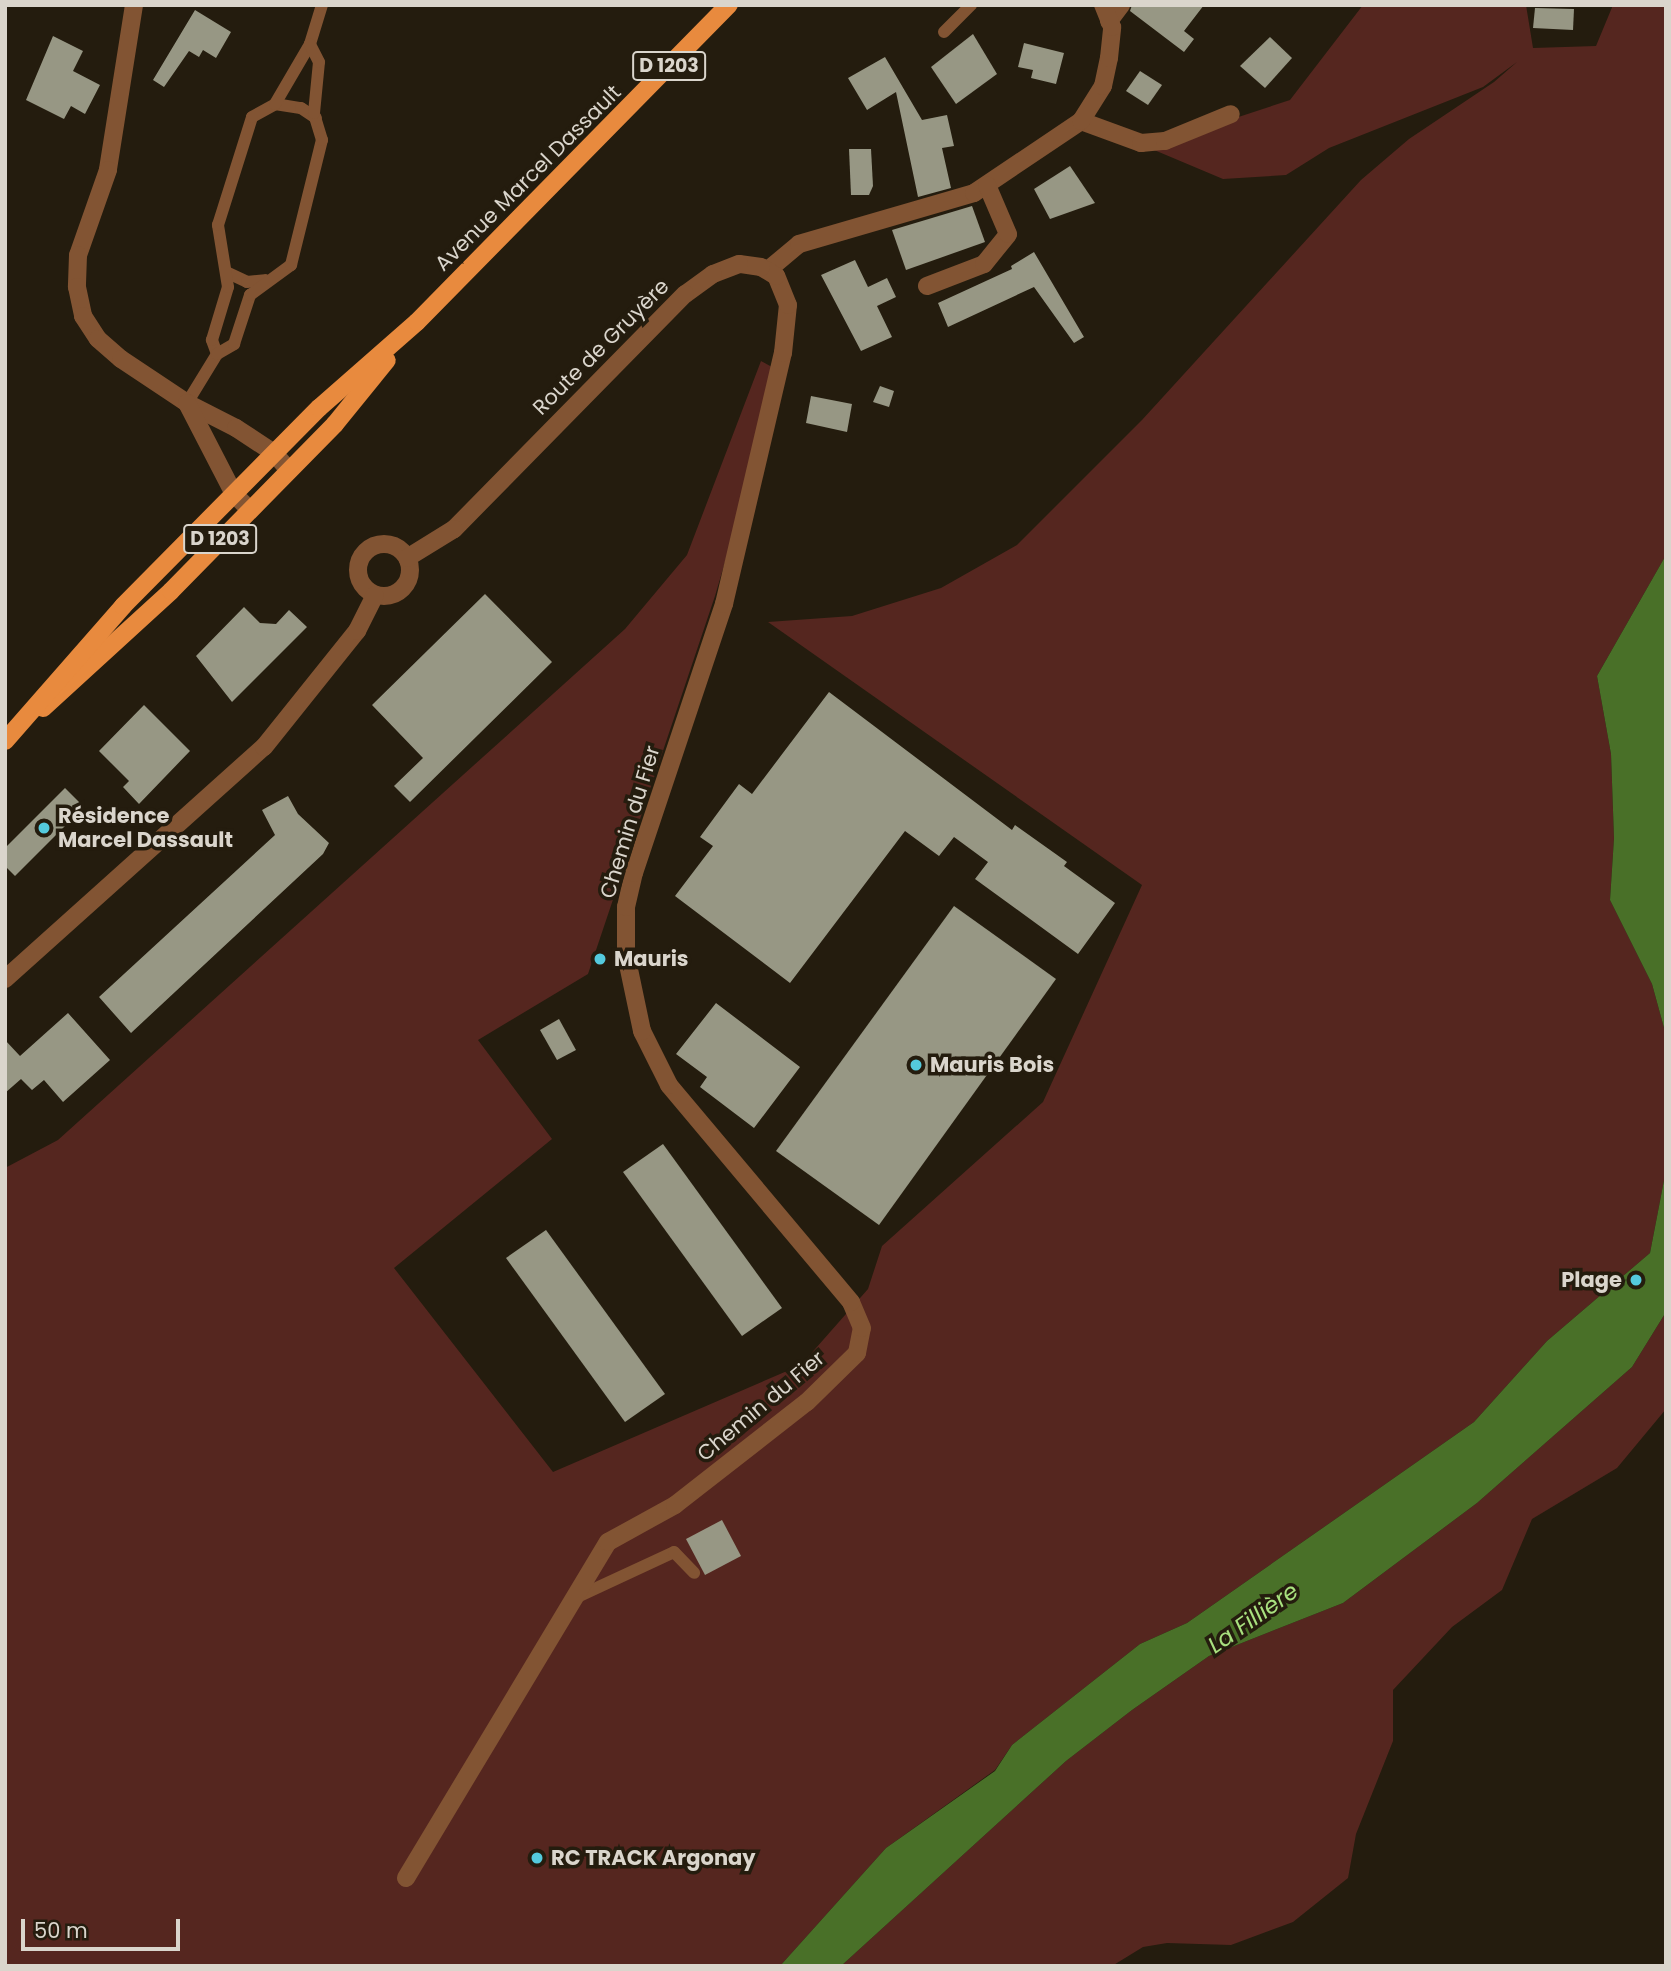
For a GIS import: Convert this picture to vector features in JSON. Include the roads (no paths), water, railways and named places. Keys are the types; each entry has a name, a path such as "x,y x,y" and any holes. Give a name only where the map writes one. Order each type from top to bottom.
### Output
{"main road":[{"name":"Avenue Marcel Dassault","path":"6,741 106,624 274,453 417,322 729,5"},
{"name":"Avenue Marcel Dassault","path":"6,741 95,663 335,424 417,322"}],"street":[{"path":"134,5 117,132 78,256 77,288 83,316 98,339 187,403 274,453 289,470"},
{"path":"768,270 799,244 948,203 988,185 1081,121 1103,86 1109,58 1106,13 1121,5"},
{"path":"1081,121 1141,144 1165,141 1231,114"},
{"path":"927,286 984,264 1008,234 988,185"},
{"name":"Route de Gruyère","path":"407,558 454,529 685,294 727,267 751,265 768,270"},
{"name":"Chemin du Fier","path":"569,1601 608,1542 675,1505 807,1402 857,1353 862,1328 851,1303 825,1266 669,1085 642,1031 626,955 626,907 634,873 724,604 783,353 786,296 768,270"},
{"path":"187,403 234,494 249,509"},
{"path":"384,544 396,547 407,558 409,575 404,586 394,594 375,595 359,577 363,554 384,544"},
{"path":"5,979 264,747 357,631 375,595"},
{"path":"406,1878 569,1601"}],"lane":[{"path":"217,354 212,340 228,288 218,225 252,117 275,104 310,44 322,5"},
{"path":"944,32 971,5"},
{"path":"187,403 217,354 234,344 250,295 266,280 291,265 322,140 316,118 319,62 310,44"},
{"path":"275,104 301,108 316,118"},
{"path":"226,272 247,282 266,280"},
{"path":"569,1601 674,1552 694,1573"}],"water":[{"path":"1666,555 1666,1035 1652,984 1610,900 1614,838 1611,754 1597,676"},
{"name":"La Fillière","path":"1666,1170 1666,1312 1632,1367 1477,1503 1343,1603 1209,1656 1132,1710 1066,1761 841,1966 780,1966 886,1848 995,1771 1012,1745 1140,1644 1187,1623 1474,1422 1547,1341 1650,1253"}],"place":[{"name":"Résidence Marcel Dassault","path":"44,828"},
{"name":"Mauris","path":"600,959"},
{"name":"Mauris Bois","path":"916,1065"},
{"name":"Plage","path":"1636,1280"},
{"name":"RC TRACK Argonay","path":"537,1858"}]}
